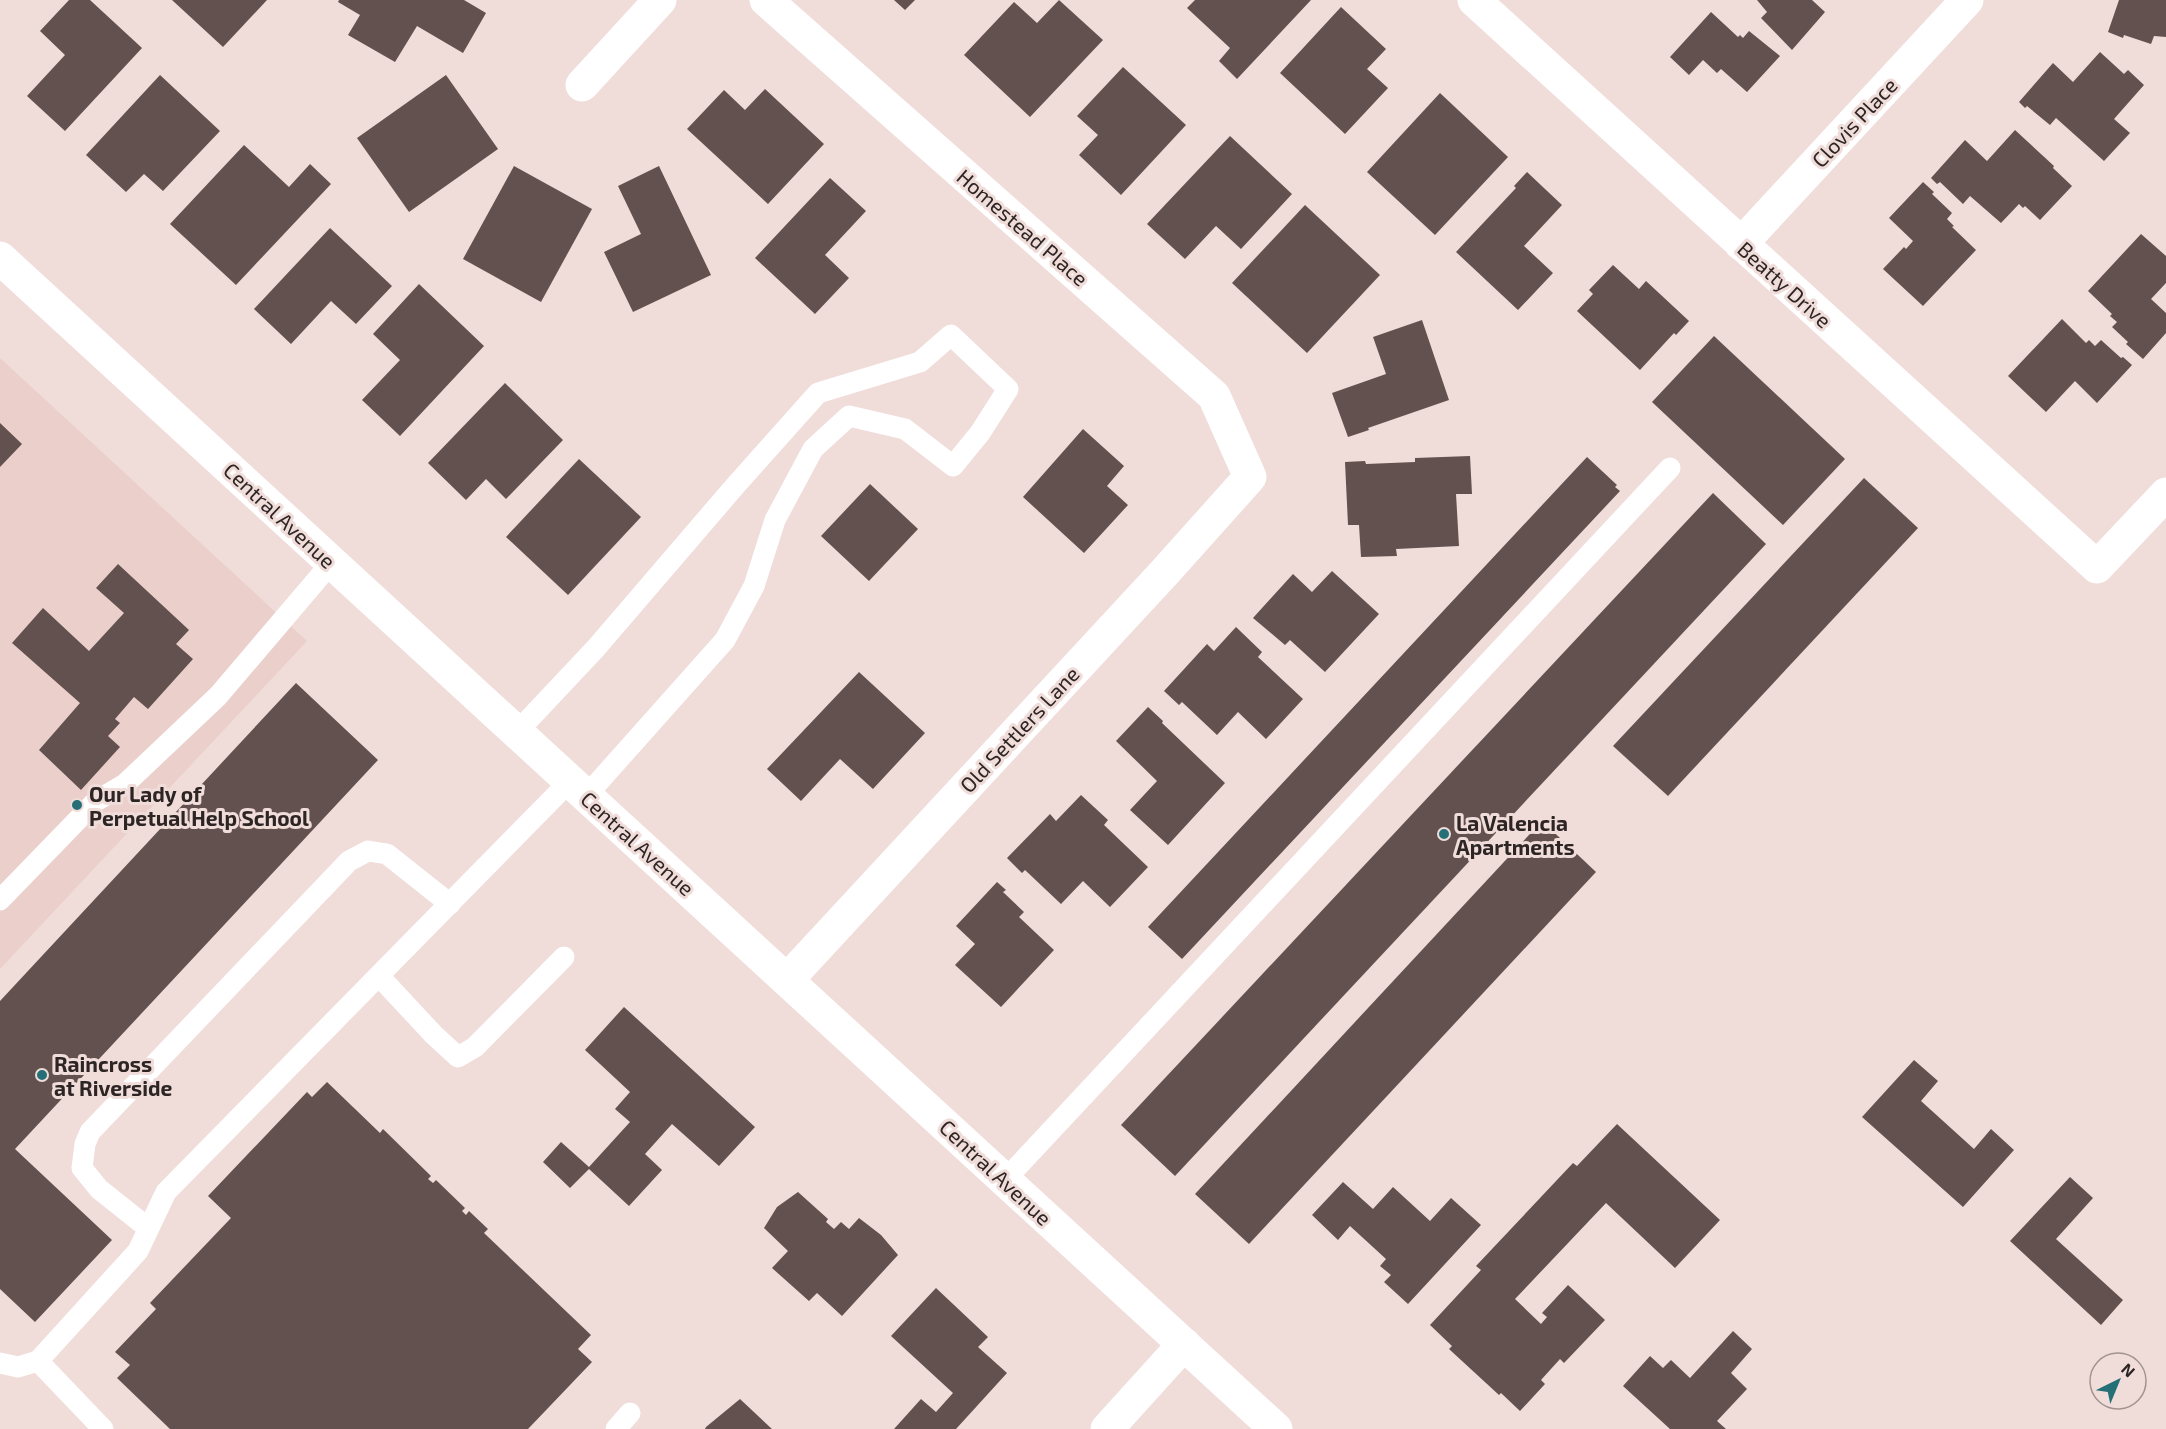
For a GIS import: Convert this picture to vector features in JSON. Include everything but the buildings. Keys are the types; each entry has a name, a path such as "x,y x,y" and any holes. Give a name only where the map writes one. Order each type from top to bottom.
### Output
{"street":[{"path":"582,85 660,0"},
{"name":"Homestead Place","path":"766,0 1214,396 1250,477"},
{"name":"Beatty Drive","path":"1474,0 2097,567 2166,494"},
{"name":"Clovis Place","path":"1741,244 1967,0"},
{"name":"Central Avenue","path":"0,258 1276,1429"},
{"name":"Old Settlers Lane","path":"787,980 1250,477"},
{"path":"1107,1429 1184,1344"}],"lane":[{"path":"0,1363 18,1367 38,1361 138,1251 166,1192 450,904 578,788 725,640 754,585 775,520 813,449 849,416 905,429 953,466 980,433 1008,389 951,335 920,362 818,393 596,648 517,732"},
{"path":"1005,1180 1670,468"},
{"path":"0,900 96,801 124,784 218,696 332,562"},
{"path":"148,1228 99,1189 82,1168 85,1144 90,1132 349,861 369,850 387,855 450,904"},
{"path":"379,976 434,1035 458,1057 475,1047 564,957"},
{"path":"38,1361 103,1429"},
{"path":"616,1429 630,1413"}],"shaded area":[{"name":"Our Lady of Perpetual Help School","path":"0,358 307,641 0,969"}],"place":[{"name":"Our Lady of Perpetual Help School","path":"77,805"},
{"name":"La Valencia Apartments","path":"1444,834"},
{"name":"Raincross at Riverside","path":"42,1075"}]}
